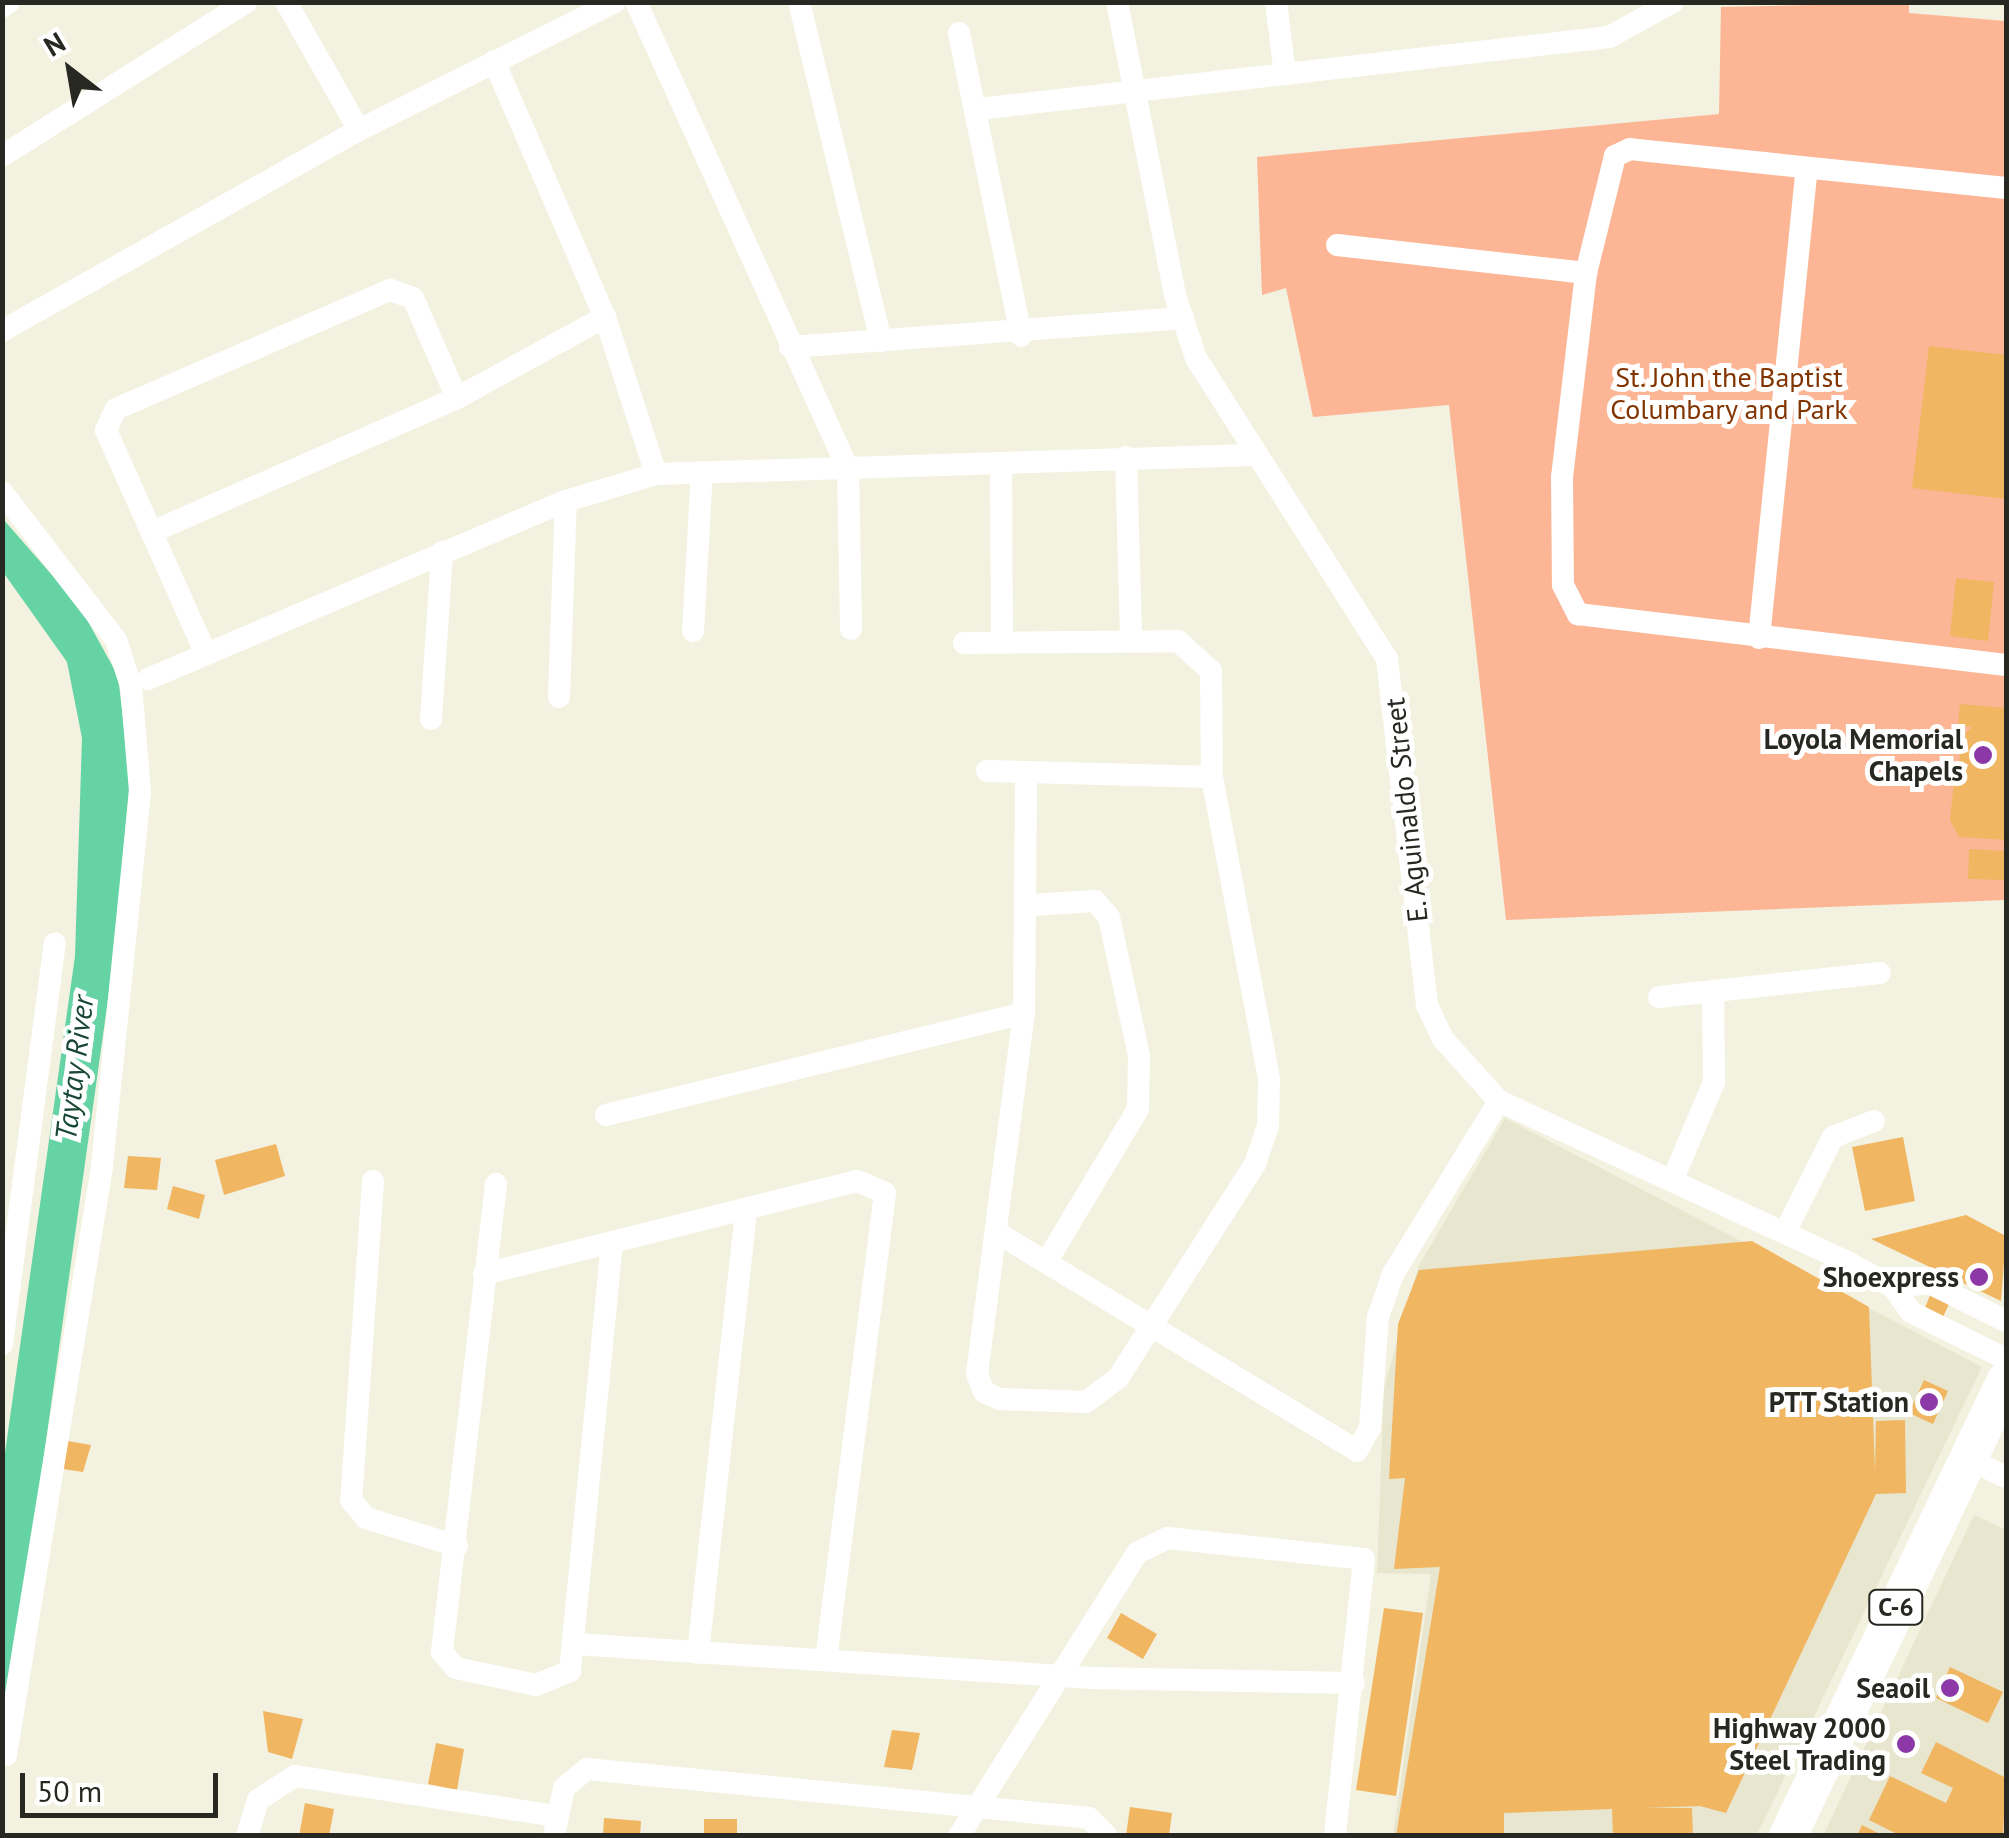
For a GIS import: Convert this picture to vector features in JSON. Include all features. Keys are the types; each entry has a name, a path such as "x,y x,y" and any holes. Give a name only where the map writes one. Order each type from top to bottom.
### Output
{"main road":[{"name":"C-6","path":"1788,1836 2006,1380"}],"street":[{"path":"2,7 9,2"},
{"path":"2,156 247,2"},
{"path":"286,2 358,130"},
{"path":"2,332 358,130 614,2"},
{"path":"636,2 848,469 850,629"},
{"path":"799,2 881,341"},
{"name":"E. Aguinaldo Street","path":"1117,2 1181,318 1214,398 1388,658 1427,1005 1465,1070 1499,1101 1786,1232 1893,1287 1911,1312 2006,1359"},
{"path":"1276,2 1286,74"},
{"path":"978,109 1609,36 1673,2"},
{"path":"959,33 978,109 1020,336"},
{"path":"494,60 606,317 656,474"},
{"path":"2006,188 1630,149 1614,156 1586,273 1562,477 1566,601 1578,614 1618,623 2006,664"},
{"path":"1760,638 1807,168"},
{"path":"1337,245 1586,273"},
{"path":"206,654 106,430 116,409 390,290 413,298 457,398"},
{"path":"152,532 457,398 606,317"},
{"path":"790,347 1020,336 1181,318"},
{"path":"148,679 566,501 656,474 1253,454"},
{"path":"1126,457 1131,638"},
{"path":"1001,463 1002,642"},
{"path":"694,632 702,472"},
{"path":"2,492 116,640 140,792 102,1167 6,1755"},
{"path":"559,696 566,501"},
{"path":"431,719 442,552"},
{"path":"964,643 1131,638 1196,648 1211,672 1212,776 1268,1080 1268,1126 1254,1164 1103,1396 984,1392 977,1374 1024,1013 1030,905 1026,772"},
{"path":"987,771 1212,776"},
{"path":"1030,905 1095,901 1108,917 1139,1056 1138,1109 1047,1260"},
{"path":"2,1344 55,944"},
{"path":"1659,998 1880,973"},
{"path":"1672,1182 1714,1082 1713,992"},
{"path":"606,1115 1024,1013"},
{"path":"996,1232 1357,1452 1370,1428 1378,1317 1393,1274 1499,1101"},
{"path":"1786,1232 1833,1137 1874,1121"},
{"path":"373,1181 351,1500 366,1518 456,1546"},
{"path":"484,1274 857,1181 885,1193 826,1659"},
{"path":"496,1184 446,1664 556,1684 570,1672 612,1244"},
{"path":"698,1653 746,1209"},
{"name":"E. Aguinaldo Street","path":"1893,1287 1929,1283 2006,1321"},
{"path":"1968,1458 2006,1477"},
{"path":"959,1836 1137,1553 1168,1538 1364,1559 1335,1836"},
{"path":"574,1644 1061,1676 1354,1682"},
{"path":"246,1836 258,1800 294,1776 556,1826 570,1776 587,1770 1089,1818 1107,1836"}],"shaded area":[{"path":"1505,1118 1982,1367 1757,1835 1393,1835 1431,1574 1377,1573 1384,1388 1418,1267"},
{"path":"1974,1515 2006,1530 2006,1835 1823,1836"}],"green space":[{"name":"St. John the Baptist Columbary and Park","path":"1909,3 1909,13 2006,21 2006,900 1506,920 1449,405 1313,417 1286,288 1262,295 1257,157 1719,114 1721,7"}],"water":[{"name":"Taytay River","path":"3,519 80,607 118,676 130,777 114,957 3,1747 3,1467 75,956 82,738 67,662 3,572"}],"building":[{"path":"1929,346 2006,355 2006,499 1912,488"},
{"path":"1956,578 1994,582 1988,641 1950,636"},
{"name":"Loyola Memorial Chapels","path":"1960,704 2006,708 2006,840 1959,837 1950,820 1954,782 1966,783 1967,774 1958,773 1962,736 1972,727 1958,726"},
{"path":"1969,849 2006,851 2006,880 1968,879"},
{"path":"1903,1137 1915,1201 1865,1211 1852,1147"},
{"path":"276,1144 285,1176 224,1195 215,1160"},
{"path":"128,1156 161,1158 157,1190 124,1188"},
{"path":"173,1186 205,1195 199,1219 167,1209"},
{"path":"1966,1215 2006,1236 2001,1301 1871,1239"},
{"path":"1752,1241 1869,1307 1875,1472 1876,1421 1905,1420 1906,1493 1876,1494 1726,1813 1700,1806 1646,1808 1692,1808 1693,1836 1613,1836 1612,1809 1504,1813 1504,1836 1396,1836 1440,1567 1394,1569 1405,1478 1389,1479 1398,1324 1419,1270"},
{"path":"1931,1293 1950,1302 1942,1319 1924,1310"},
{"name":"PTT Station","path":"1924,1380 1948,1391 1933,1424 1909,1413"},
{"path":"62,1440 91,1445 83,1472 56,1468"},
{"path":"1384,1608 1423,1613 1396,1796 1356,1790"},
{"path":"1121,1613 1157,1634 1143,1659 1107,1638"},
{"path":"1950,1667 2003,1692 1988,1723 1936,1698"},
{"path":"263,1711 303,1719 292,1759 268,1752"},
{"path":"892,1730 920,1733 912,1770 884,1767"},
{"path":"1936,1742 2006,1778 2003,1836 1901,1836 1869,1820 1890,1776 1946,1803 1953,1788 1921,1773"},
{"path":"436,1743 464,1749 457,1790 428,1784"},
{"path":"305,1803 334,1809 329,1836 299,1836"},
{"path":"1130,1807 1172,1813 1169,1836 1126,1836"},
{"path":"604,1818 641,1821 640,1836 603,1836"},
{"path":"704,1819 737,1819 737,1836 704,1836"},
{"path":"1862,1825 1884,1836 1857,1836"}],"place":[{"name":"Loyola Memorial Chapels","path":"1983,755"},
{"name":"Shoexpress","path":"1979,1277"},
{"name":"PTT Station","path":"1929,1402"},
{"name":"Seaoil","path":"1950,1688"},
{"name":"Highway 2000 Steel Trading","path":"1906,1744"}]}
